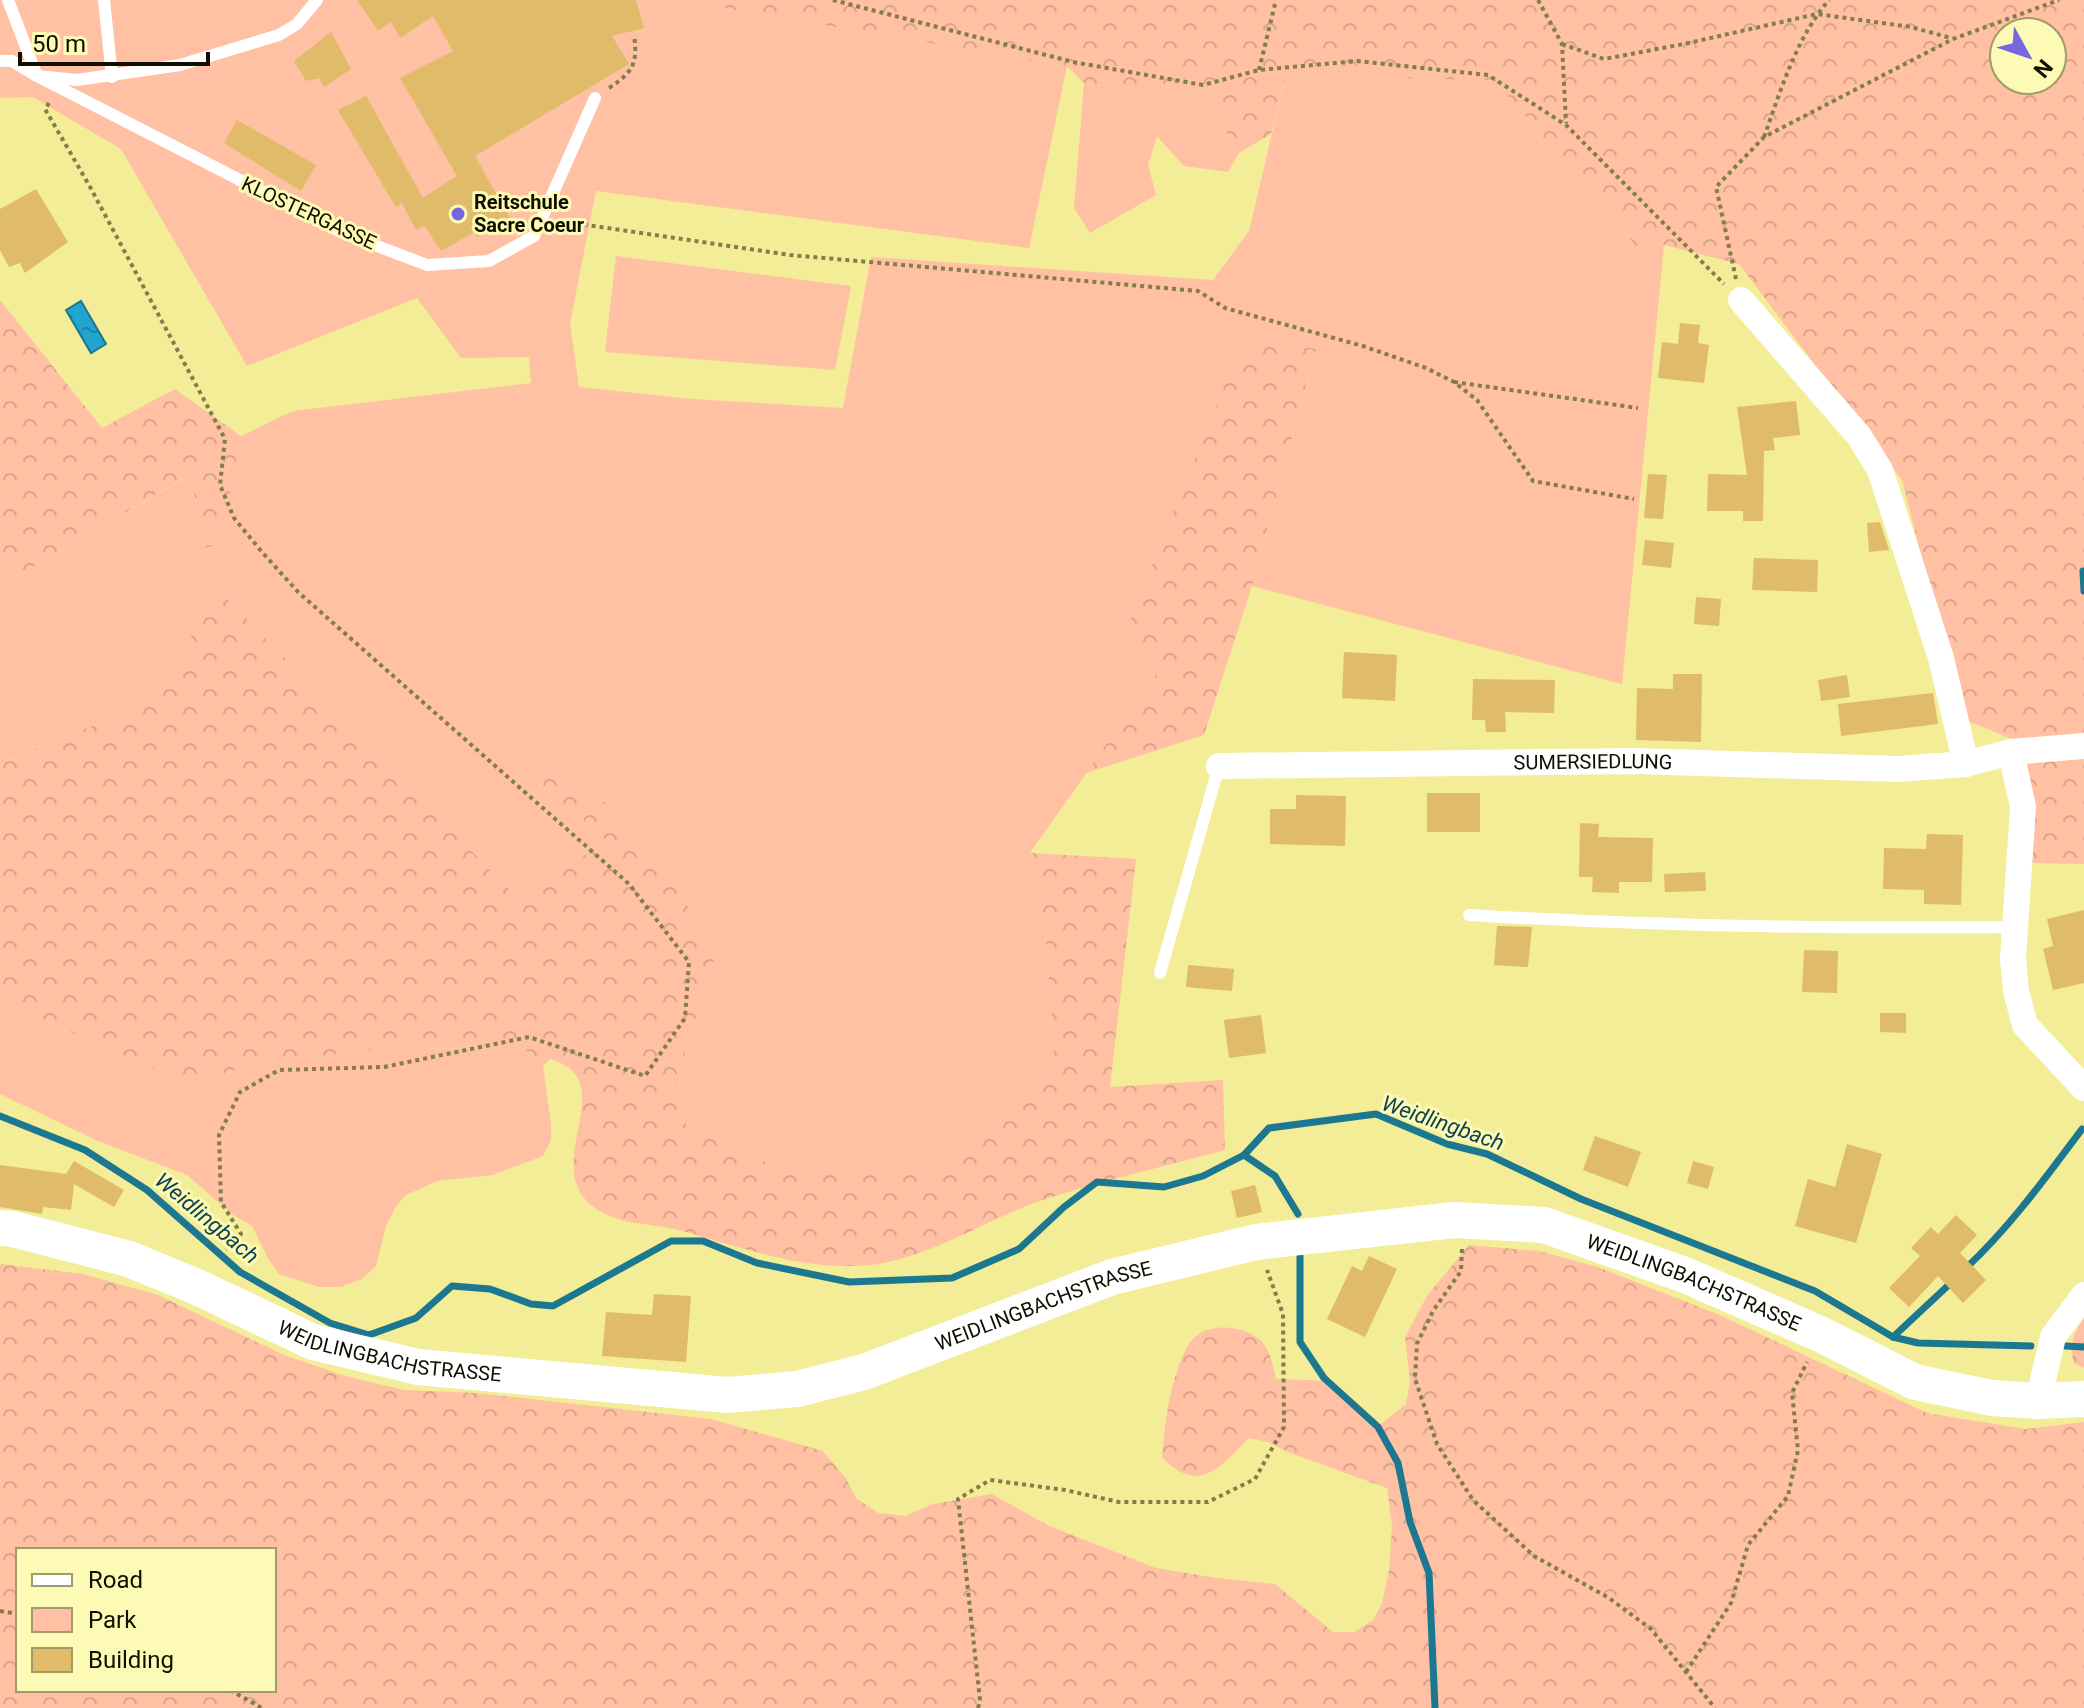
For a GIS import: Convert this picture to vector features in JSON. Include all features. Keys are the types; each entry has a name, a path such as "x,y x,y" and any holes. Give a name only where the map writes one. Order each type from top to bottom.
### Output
{"main road":[{"name":"WEIDLINGBACHSTRASSE","path":"0,1228 129,1259 197,1287 313,1342 418,1367 727,1395 797,1389 864,1372 1112,1277 1256,1242 1454,1220 1544,1225 1685,1275 1820,1334 1915,1382 1992,1398 2038,1401 2084,1399"}],"street":[{"path":"1741,300 1859,436 1880,470 1941,658 1966,764"},
{"name":"SUMERSIEDLUNG","path":"1219,766 1635,761 1898,769 1966,764 2011,752 2084,746"},
{"path":"2011,752 2023,807 2013,958 2015,980 2025,1025 2084,1088"},
{"path":"2038,1401 2053,1337 2084,1295"}],"lane":[{"path":"8,0 37,76 77,80 180,65 279,35 297,24 317,0"},
{"path":"104,0 112,77"},
{"name":"KLOSTERGASSE","path":"0,61 12,61 343,233 427,265 489,261 534,236 595,98"},
{"path":"1160,973 1219,766"},
{"path":"1469,915 1830,929 2015,927"}],"path":[{"path":"833,0 1073,62 1203,85 1259,70 1357,61 1488,75 1566,125 1741,300"},
{"path":"1259,70 1276,0"},
{"path":"1538,0 1562,44 1566,125"},
{"path":"1764,137 1790,66 1817,14 1829,0"},
{"path":"1741,300 1716,187 1764,137 1953,39 2059,0"},
{"path":"1562,44 1604,59 1817,14 1911,27 1953,39"},
{"path":"595,98 625,77 637,56 634,35"},
{"path":"60,88 45,109 225,439 220,485 234,518 298,592 629,884 689,962 685,1018 645,1076 529,1037 384,1067 279,1070 240,1092 219,1135 221,1202 241,1234 226,1250"},
{"path":"542,219 790,255 1198,291 1225,308 1363,346 1426,368 1454,382 1477,400 1533,481 1634,499"},
{"path":"1454,382 1638,408"},
{"path":"1454,1220 1462,1243 1461,1271 1433,1311 1417,1344 1415,1379 1437,1444 1473,1500 1534,1556 1609,1598 1651,1629 1715,1708"},
{"path":"978,1708 980,1700 958,1499 990,1480 1065,1490 1119,1502 1208,1502 1255,1479 1284,1427 1283,1314 1256,1242"},
{"path":"1686,1672 1731,1603 1748,1545 1788,1496 1798,1450 1792,1393 1820,1334"},
{"path":"234,1692 262,1708"}],"green space":[{"path":"0,0 675,0 1067,66 1029,248 596,191 570,323 579,387 692,399 843,408 871,257 1213,280 1249,231 1286,74 1495,81 1639,250 1664,245 1622,684 1252,586 1316,350 1156,674 1030,853 1047,949 1054,1058 943,1177 776,1167 678,1120 680,1070 715,955 662,860 526,771 607,841 517,899 217,588 157,699 5,761 0,743 0,586 192,474 204,548 219,544 241,436 293,411 531,383 529,357 461,358 417,298 247,366 121,149 33,97 0,98"},
{"path":"675,0 2084,0 2084,864 2027,863 2024,744 1963,719 1902,480 1739,264 1664,245 1639,250 1495,81 1286,74 1271,134 1239,153 1205,96 1084,83 1067,66"},
{"path":"1084,83 1206,96 1239,153 1228,172 1184,166 1157,136 1148,165 1156,195 1090,233 1074,208"},
{"path":"616,256 851,286 835,370 605,352"},
{"path":"0,300 102,428 175,389 241,436 220,544 204,548 191,474 0,586"},
{"path":"1244,337 1316,349 1252,586 1204,735 1086,773 1156,674 1126,630"},
{"path":"217,588 517,898 607,841 524,769 595,793 662,860 715,955 680,1070 678,1120 776,1167 943,1177 1054,1058 1047,949 1030,853 1136,859 1110,1087 1223,1080 1225,1150 1037,1202 902,1259 855,1266 811,1264 671,1228 624,1221 591,1205 578,1188 573,1167 582,1103 580,1085 571,1070 550,1059 543,1066 530,1052 518,1048 377,1049 254,1065 204,1079 182,1078 149,1067 0,1000 0,743 6,761 157,699"},
{"path":"0,1000 149,1067 204,1079 254,1065 377,1049 518,1048 530,1052 543,1066 551,1140 543,1156 493,1175 437,1181 406,1195 396,1206 386,1226 376,1266 362,1279 341,1287 319,1287 279,1274 252,1226 233,1215 187,1175 98,1141 0,1094"},
{"path":"1469,1245 1539,1251 1598,1267 1722,1316 1927,1413 2025,1429 2084,1422 2084,1708 0,1708 0,1264 83,1274 158,1295 284,1355 345,1376 404,1390 476,1393 711,1419 823,1451 847,1480 856,1498 878,1513 905,1516 933,1504 992,1494 1047,1525 1156,1568 1275,1584 1333,1632 1354,1632 1373,1620 1382,1604 1389,1570 1392,1525 1387,1488 1268,1442 1249,1438 1208,1473 1187,1475 1162,1457 1172,1387 1181,1360 1193,1339 1210,1329 1231,1328 1251,1334 1263,1343 1276,1379 1332,1381 1381,1424 1406,1404 1410,1381 1405,1337 1427,1296"},
{"path":"2084,1318 2084,1368 2074,1363 2072,1345"}],"water":[{"path":"81,301 106,344 91,353 66,310"}],"building":[{"path":"357,0 636,0 644,28 612,36 629,64 475,156 510,218 477,237 474,232 441,251 424,225 416,230 402,203 396,207 338,110 366,96 423,198 457,176 400,78 453,51 433,16 400,38 391,22 378,31"},
{"path":"331,32 351,69 324,87 319,78 306,81 294,61"},
{"path":"237,120 316,165 301,191 224,143"},
{"path":"36,189 68,242 25,273 20,263 9,267 0,250 0,209"},
{"path":"1680,323 1700,325 1698,343 1709,345 1704,383 1658,378 1662,342 1678,344"},
{"path":"1796,401 1800,435 1773,438 1775,450 1764,451 1763,521 1743,521 1743,511 1707,511 1708,474 1747,475 1737,407"},
{"path":"1648,474 1667,475 1663,519 1644,518"},
{"path":"1880,522 1889,550 1869,552 1867,523"},
{"path":"1645,540 1674,543 1671,568 1642,565"},
{"path":"1754,558 1818,560 1817,592 1752,590"},
{"path":"1696,597 1721,599 1719,626 1694,624"},
{"path":"1344,652 1397,655 1395,701 1342,698"},
{"path":"1673,674 1702,674 1701,742 1636,740 1637,688 1673,689"},
{"path":"1847,675 1850,697 1821,701 1818,680"},
{"path":"1473,679 1555,680 1554,713 1505,712 1506,732 1486,732 1485,720 1472,720"},
{"path":"1933,693 1938,724 1841,736 1838,704"},
{"path":"1427,793 1480,793 1480,832 1427,832"},
{"path":"1296,795 1346,796 1345,846 1270,844 1270,809 1296,809"},
{"path":"1580,823 1599,824 1598,837 1653,838 1652,882 1619,882 1619,893 1592,892 1593,877 1579,877"},
{"path":"1927,834 1963,835 1961,905 1924,904 1924,890 1883,889 1884,848 1926,849"},
{"path":"1705,872 1706,891 1665,892 1664,874"},
{"path":"2084,910 2084,983 2053,990 2043,949 2053,946 2047,919"},
{"path":"1497,926 1532,927 1528,967 1494,965"},
{"path":"1804,950 1838,951 1837,993 1802,992"},
{"path":"1188,965 1234,969 1232,991 1186,987"},
{"path":"1880,1013 1906,1013 1906,1033 1880,1032"},
{"path":"1261,1015 1266,1053 1229,1058 1224,1020"},
{"path":"1595,1136 1641,1152 1628,1187 1583,1170"},
{"path":"1847,1144 1882,1154 1856,1243 1795,1226 1808,1179 1835,1187"},
{"path":"74,1161 124,1190 114,1207 74,1184 71,1210 43,1207 42,1214 0,1207 0,1165 66,1174"},
{"path":"1693,1161 1714,1167 1708,1189 1687,1183"},
{"path":"1255,1185 1262,1212 1237,1218 1231,1191"},
{"path":"1956,1215 1977,1235 1960,1253 1986,1280 1963,1303 1938,1276 1909,1307 1889,1288 1920,1256 1911,1248 1931,1227 1938,1234"},
{"path":"1369,1256 1397,1269 1365,1337 1327,1319 1352,1266 1362,1271"},
{"path":"654,1294 691,1296 686,1362 602,1356 606,1312 652,1315"}],"waterway":[{"path":"2083,571 2084,591"},
{"name":"Weidlingbach","path":"0,1116 85,1150 147,1190 240,1272 330,1323 369,1335 416,1318 452,1286 490,1289 531,1304 553,1306 671,1241 703,1241 757,1263 849,1282 952,1278 1019,1249 1064,1207 1097,1182 1164,1187 1203,1176 1244,1155 1269,1128 1376,1114 1447,1144 1487,1154 1581,1199 1815,1291 1893,1337 1918,1343 2031,1346"},
{"path":"1966,1268 2013,1219 2082,1129"},
{"path":"1244,1155 1275,1176 1298,1214"},
{"path":"1300,1256 1300,1342 1324,1378 1378,1427 1398,1463 1410,1522 1429,1573 1435,1708"},
{"path":"1893,1337 1954,1280"},
{"name":"Weidlingbach","path":"2065,1346 2084,1347"}],"place":[{"name":"Reitschule Sacre Coeur","path":"458,214"}]}
